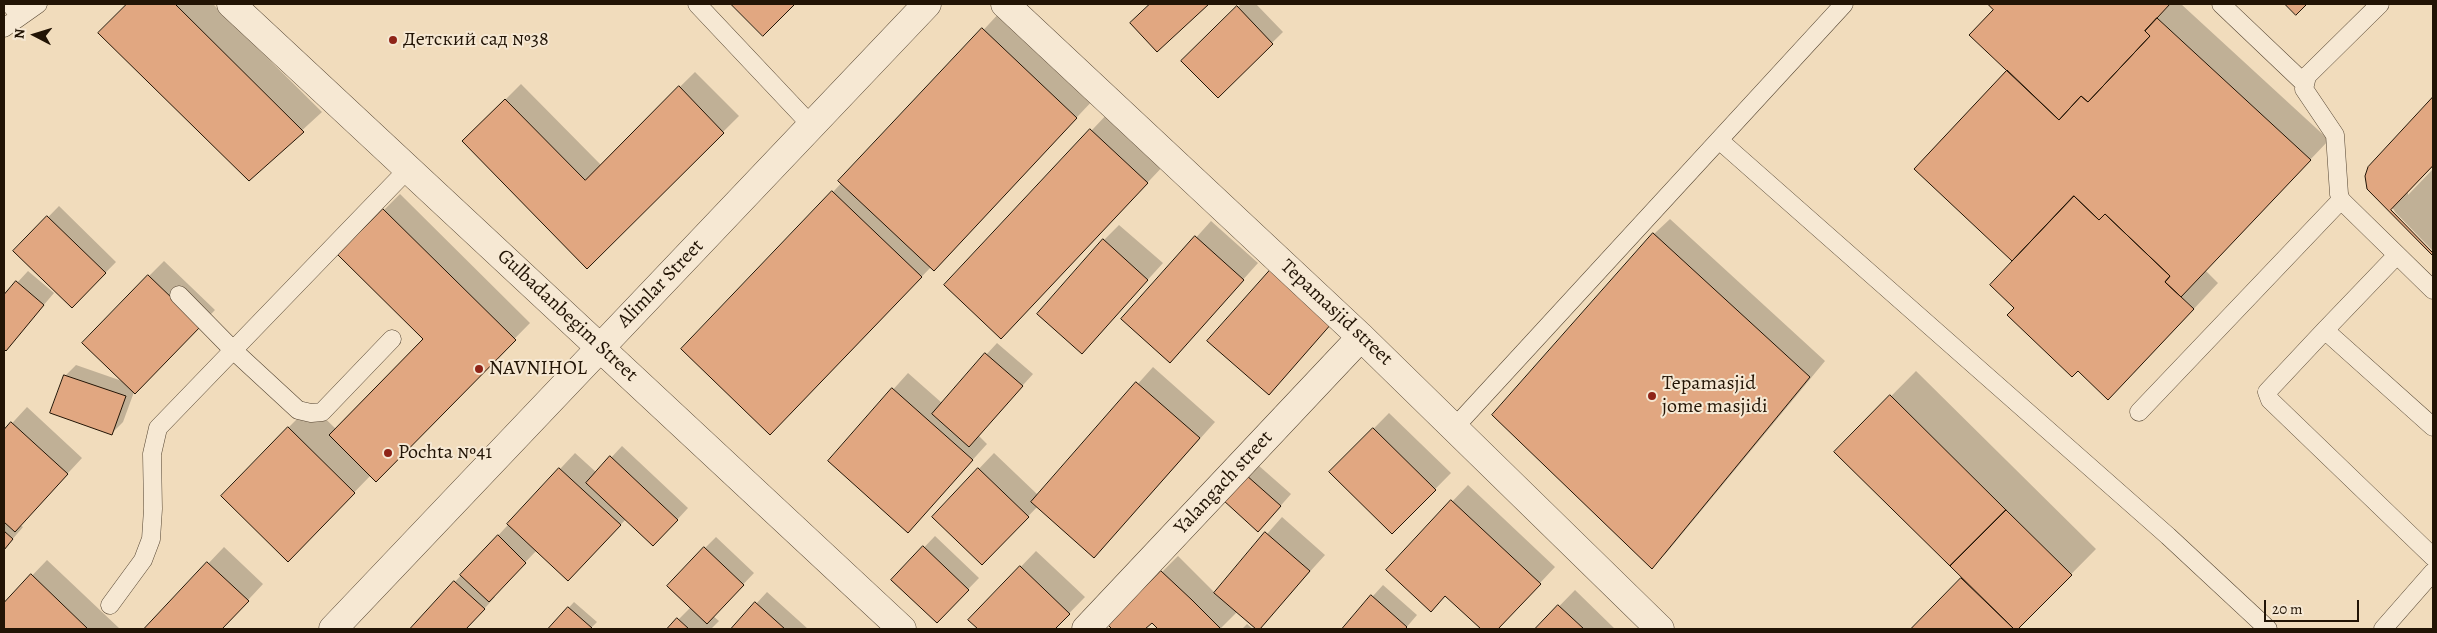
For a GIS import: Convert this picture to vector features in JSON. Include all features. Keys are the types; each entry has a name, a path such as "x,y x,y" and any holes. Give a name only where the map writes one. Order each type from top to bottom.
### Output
{"street":[{"name":"Gulbadanbegim Street","path":"231,4 902,629"},
{"name":"Аlimlar Street","path":"333,629 926,4"},
{"name":"Tepamasjid street","path":"1005,4 1361,337 1660,629"},
{"name":"Yalangach street","path":"1086,629 1361,337"}],"lane":[{"path":"4,28 15,10 38,4"},
{"path":"697,4 811,125"},
{"path":"1454,428 1844,4"},
{"path":"2220,4 2304,82"},
{"path":"2380,4 2307,76 2304,82 2304,89 2335,135 2341,200 2396,256 2433,290"},
{"path":"1718,140 2168,536 2268,629"},
{"path":"110,605 143,560 151,539 154,509 152,454 158,428 408,168"},
{"path":"2139,412 2341,200"},
{"path":"2396,256 2267,392 2270,400 2433,557"},
{"path":"179,295 233,350 298,410 311,413 322,412 392,339"},
{"path":"2326,329 2328,333 2433,427"},
{"path":"2383,629 2433,572"}],"building":[{"path":"127,4 175,4 304,132 249,181 98,33"},
{"path":"731,4 795,4 763,36"},
{"path":"1150,4 1209,4 1157,52 1130,23"},
{"path":"1988,4 2170,4 2145,31 2150,36 2088,102 2081,96 2059,120 1969,35 1993,10"},
{"path":"2285,4 2307,4 2296,15"},
{"path":"1237,6 1273,44 1218,98 1181,61"},
{"path":"2157,18 2311,160 2181,297 2165,282 2170,276 2105,214 2099,220 2074,196 2012,261 1914,169 2007,70 2059,120 2081,96 2088,102 2150,36 2145,31"},
{"path":"982,28 1077,118 934,271 838,181"},
{"path":"679,86 724,133 587,269 462,141 505,99 585,180"},
{"path":"2433,97 2433,256 2367,189 2365,176 2368,167"},
{"path":"1090,129 1148,183 1001,339 944,285"},
{"path":"2433,166 2433,253 2391,210"},
{"path":"832,191 922,277 770,435 681,349"},
{"path":"2074,196 2099,220 2105,214 2170,276 2165,282 2194,309 2108,400 2078,371 2072,377 2007,315 2014,308 1990,285"},
{"path":"383,209 516,340 376,482 329,435 423,339 338,255"},
{"path":"47,216 106,273 72,308 13,251"},
{"name":"Tepamasjid jome masjidi","path":"1653,233 1810,377 1652,569 1492,415"},
{"path":"1195,236 1244,280 1170,363 1121,319"},
{"path":"1103,239 1148,280 1082,354 1037,314"},
{"path":"1272,268 1332,323 1269,395 1207,341"},
{"path":"148,275 201,326 135,394 82,343"},
{"path":"16,281 44,305 6,351 4,349 4,295"},
{"path":"985,353 1023,386 969,447 932,414"},
{"path":"64,375 126,396 112,435 50,413"},
{"path":"1136,382 1200,438 1094,558 1031,502"},
{"path":"892,388 973,460 908,533 828,461"},
{"path":"1890,395 2006,510 1950,566 1834,452"},
{"path":"11,422 68,474 15,532 4,522 4,430"},
{"path":"288,427 355,493 288,562 221,496"},
{"path":"1373,428 1436,490 1392,534 1329,472"},
{"path":"610,456 678,520 653,546 586,483"},
{"path":"559,468 621,525 568,581 507,524"},
{"path":"978,468 1029,517 982,565 932,517"},
{"path":"1246,475 1281,506 1258,532 1223,500"},
{"path":"1451,500 1541,584 1498,629 1481,629 1445,596 1431,612 1386,570"},
{"path":"2006,510 2072,575 2018,629 2014,629 1950,566"},
{"path":"4,531 13,539 4,550"},
{"path":"1265,532 1310,571 1260,629 1256,629 1214,593"},
{"path":"498,535 526,563 489,602 460,575"},
{"path":"923,546 969,590 937,623 891,580"},
{"path":"704,547 744,585 707,624 667,586"},
{"path":"207,562 249,601 222,629 144,629"},
{"path":"1020,566 1070,614 1055,629 978,629 968,620"},
{"path":"1161,571 1221,629 1158,629 1152,623 1145,629 1112,629 1108,625"},
{"path":"31,574 88,629 4,629 4,603"},
{"path":"1961,578 2014,629 1911,629"},
{"path":"454,581 485,609 466,629 410,629"},
{"path":"1371,595 1407,627 1405,629 1342,629"},
{"path":"755,602 785,629 731,629"},
{"path":"1558,605 1584,629 1535,629"},
{"path":"568,607 592,628 548,629"},
{"path":"677,618 689,629 667,629"}],"place":[{"name":"Детский сад №38","path":"393,40"},
{"name":"NAVNIHOL","path":"479,369"},
{"name":"Tepamasjid jome masjidi","path":"1652,396"},
{"name":"Pochta №41","path":"388,453"}]}
